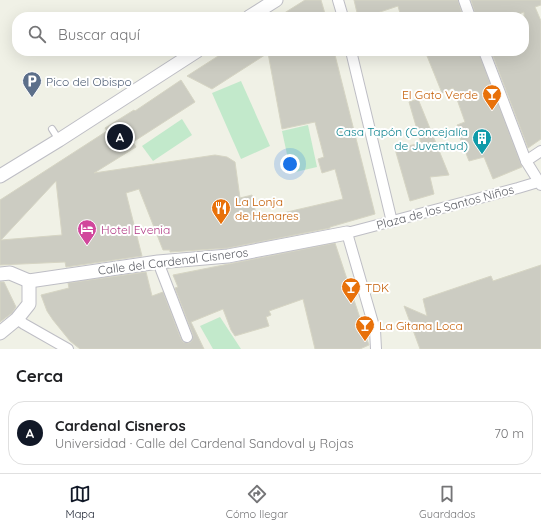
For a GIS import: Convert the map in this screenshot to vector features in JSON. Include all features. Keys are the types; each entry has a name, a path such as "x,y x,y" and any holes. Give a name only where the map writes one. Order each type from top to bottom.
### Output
{"street":[{"path":"258,12 276,0"},
{"path":"338,0 341,12"},
{"path":"464,0 468,12"},
{"path":"0,176 56,135 189,56"},
{"path":"352,56 392,222"},
{"path":"486,56 526,161 540,184"},
{"path":"526,161 541,151"},
{"name":"Plaza de los Santos Niños","path":"347,233 540,184"},
{"path":"347,233 375,330 376,349"},
{"name":"Calle del Cardenal Cisneros","path":"29,281 158,262 228,256 347,233"},
{"path":"158,262 187,337"},
{"path":"0,274 10,273 29,281 29,304 18,319 0,333"},
{"path":"18,319 24,324 68,349"}],"green space":[{"path":"241,81 270,146 241,159 212,93"},
{"path":"182,119 192,135 153,161 142,146"},
{"path":"308,125 317,167 291,173 282,131"},
{"path":"220,317 241,349 213,349 200,326"}],"building":[{"path":"305,0 321,0 325,12 286,12"},
{"path":"354,0 458,0 462,12 400,12 398,6 380,12 357,12"},
{"path":"471,0 541,0 541,5 535,7 541,21 541,139 528,148 493,56 529,56 529,12 475,12"},
{"path":"218,56 263,56 212,89 187,76"},
{"path":"269,56 335,56 375,214 330,228 228,248 170,252 170,250 163,250 139,189 126,193 142,256 66,267 65,262 0,265 0,200 107,131 105,128 134,110 135,111 181,80 195,102 133,142 136,147 94,173 215,155 227,157 235,162 240,198 252,195 257,219 343,199 335,169 322,173 318,159 324,157 315,122 282,129","holes":["56,181 62,235 1,240"]},
{"path":"427,56 480,56 522,167 493,179 484,157 469,161 456,128 459,128 457,125 465,122 453,88 442,93"},
{"path":"418,99 449,175 430,177 434,194 410,201 395,149 421,143 409,102"},
{"path":"335,243 369,345 360,349 315,349 303,299 269,311 271,315 266,317 269,326 235,336 231,330 223,309 191,322 204,349 80,349 70,341 53,320 47,311 41,295 69,288 68,283 146,272 152,296 163,292 181,339 183,342 189,343 192,341 193,335 175,288 178,287 173,275"},
{"path":"541,265 541,349 420,349 404,306 427,316 423,299 491,276 493,281"},
{"path":"0,282 4,282 16,307 12,313 0,322"}],"place":[{"name":"Pico del Obispo","path":"32,98"},
{"name":"El Gato Verde","path":"492,111"},
{"name":"Cardenal Cisneros","path":"120,137"},
{"name":"Casa Tapón (Concejalía de Juventud)","path":"482,155"},
{"name":"La Lonja de Henares","path":"221,225"},
{"name":"Hotel Evenia","path":"87,246"},
{"name":"TDK","path":"351,304"},
{"name":"La Gitana Loca","path":"365,342"}]}
